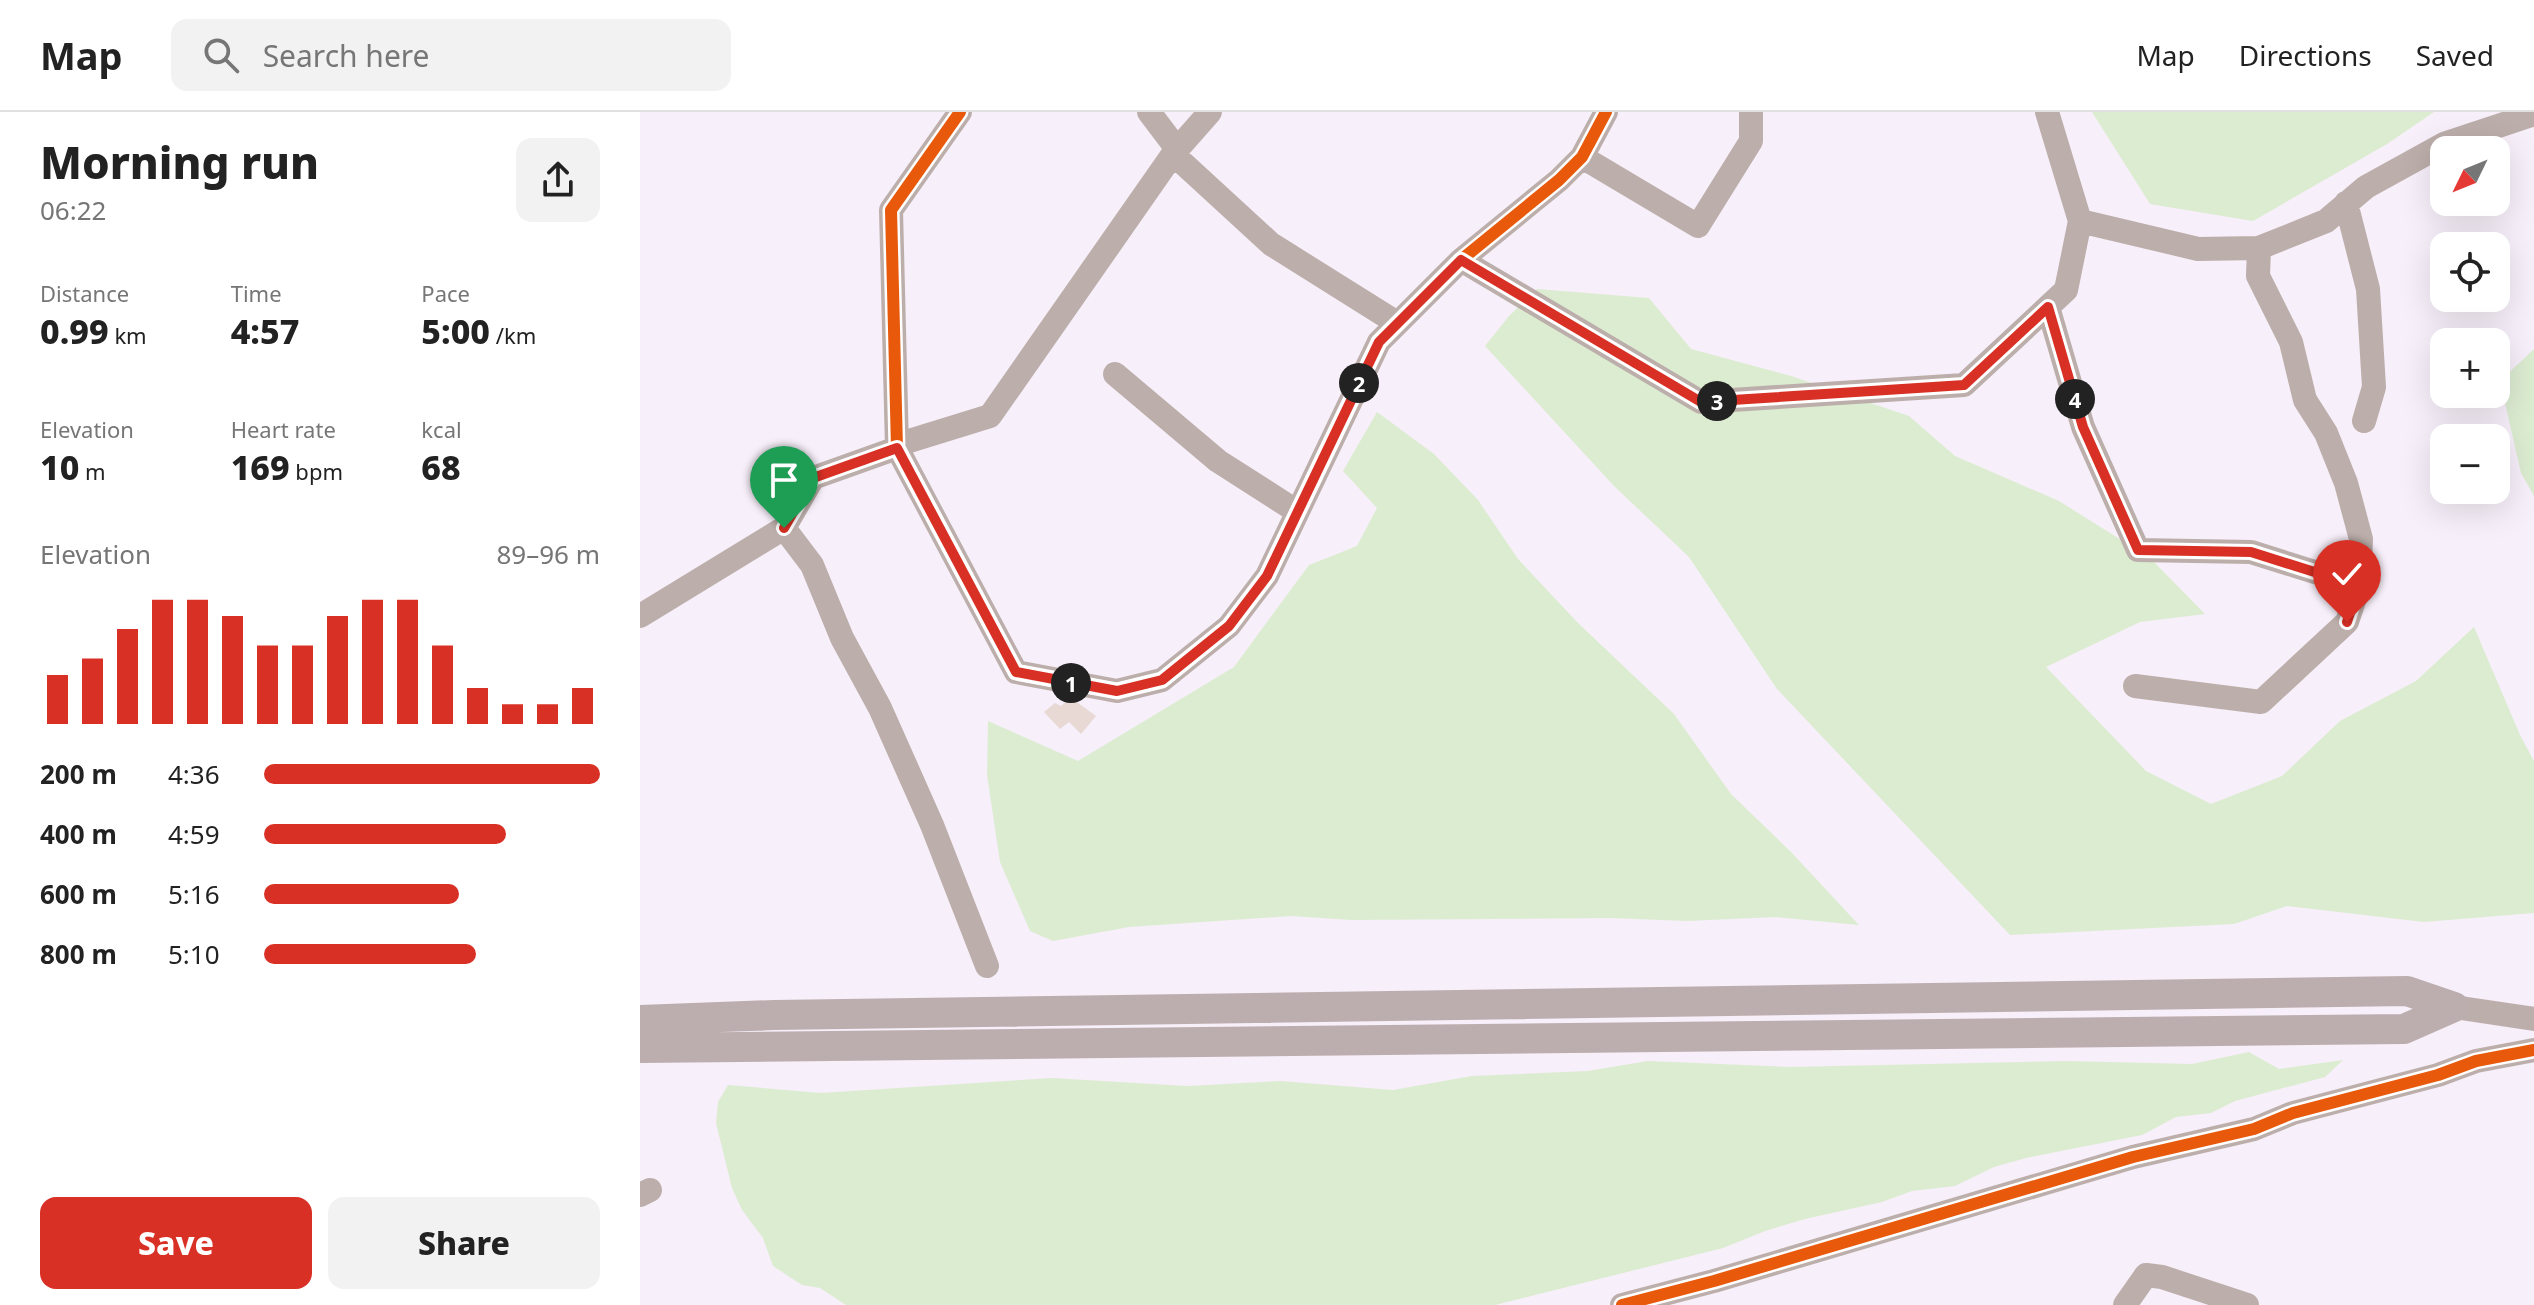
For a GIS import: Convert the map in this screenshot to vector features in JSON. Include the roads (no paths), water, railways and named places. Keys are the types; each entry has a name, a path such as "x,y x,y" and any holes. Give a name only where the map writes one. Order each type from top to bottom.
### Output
{"main road":[{"path":"640,1020 774,1015 2407,991 2454,1007"},
{"path":"640,1048 2404,1029 2454,1007"}],"street":[{"path":"960,112 891,210 897,448 1016,672 1117,691 1162,680 1229,626 1267,576 1379,342 1461,260 1559,180 1582,157 1606,112"},
{"path":"1149,112 1175,151 1271,244 1397,323"},
{"path":"640,616 784,528 813,478 906,442 990,416 1175,151 1210,112"},
{"path":"1582,157 1698,226 1751,141 1751,112"},
{"path":"1461,260 1701,402 1964,385 2066,290 2080,221 2047,112"},
{"path":"2080,221 2198,249 2259,248 2326,221 2366,187 2444,144 2534,114"},
{"path":"2346,203 2368,289 2374,387 2364,421"},
{"path":"2135,686 2261,702 2347,622 2359,586 2361,539 2346,483 2326,433 2305,400 2291,342 2258,276 2259,248"},
{"path":"2048,307 2083,427 2138,550 2251,552 2359,586"},
{"path":"1115,374 1218,461 1296,511"},
{"path":"784,528 812,565 842,638 880,708 932,825 987,966"},
{"path":"2454,1007 2534,1019"},
{"path":"1622,1305 1714,1281 2133,1157 2254,1129 2293,1113 2438,1075 2476,1061 2534,1050"},
{"path":"2125,1305 2146,1275 2162,1277 2247,1305"}]}
